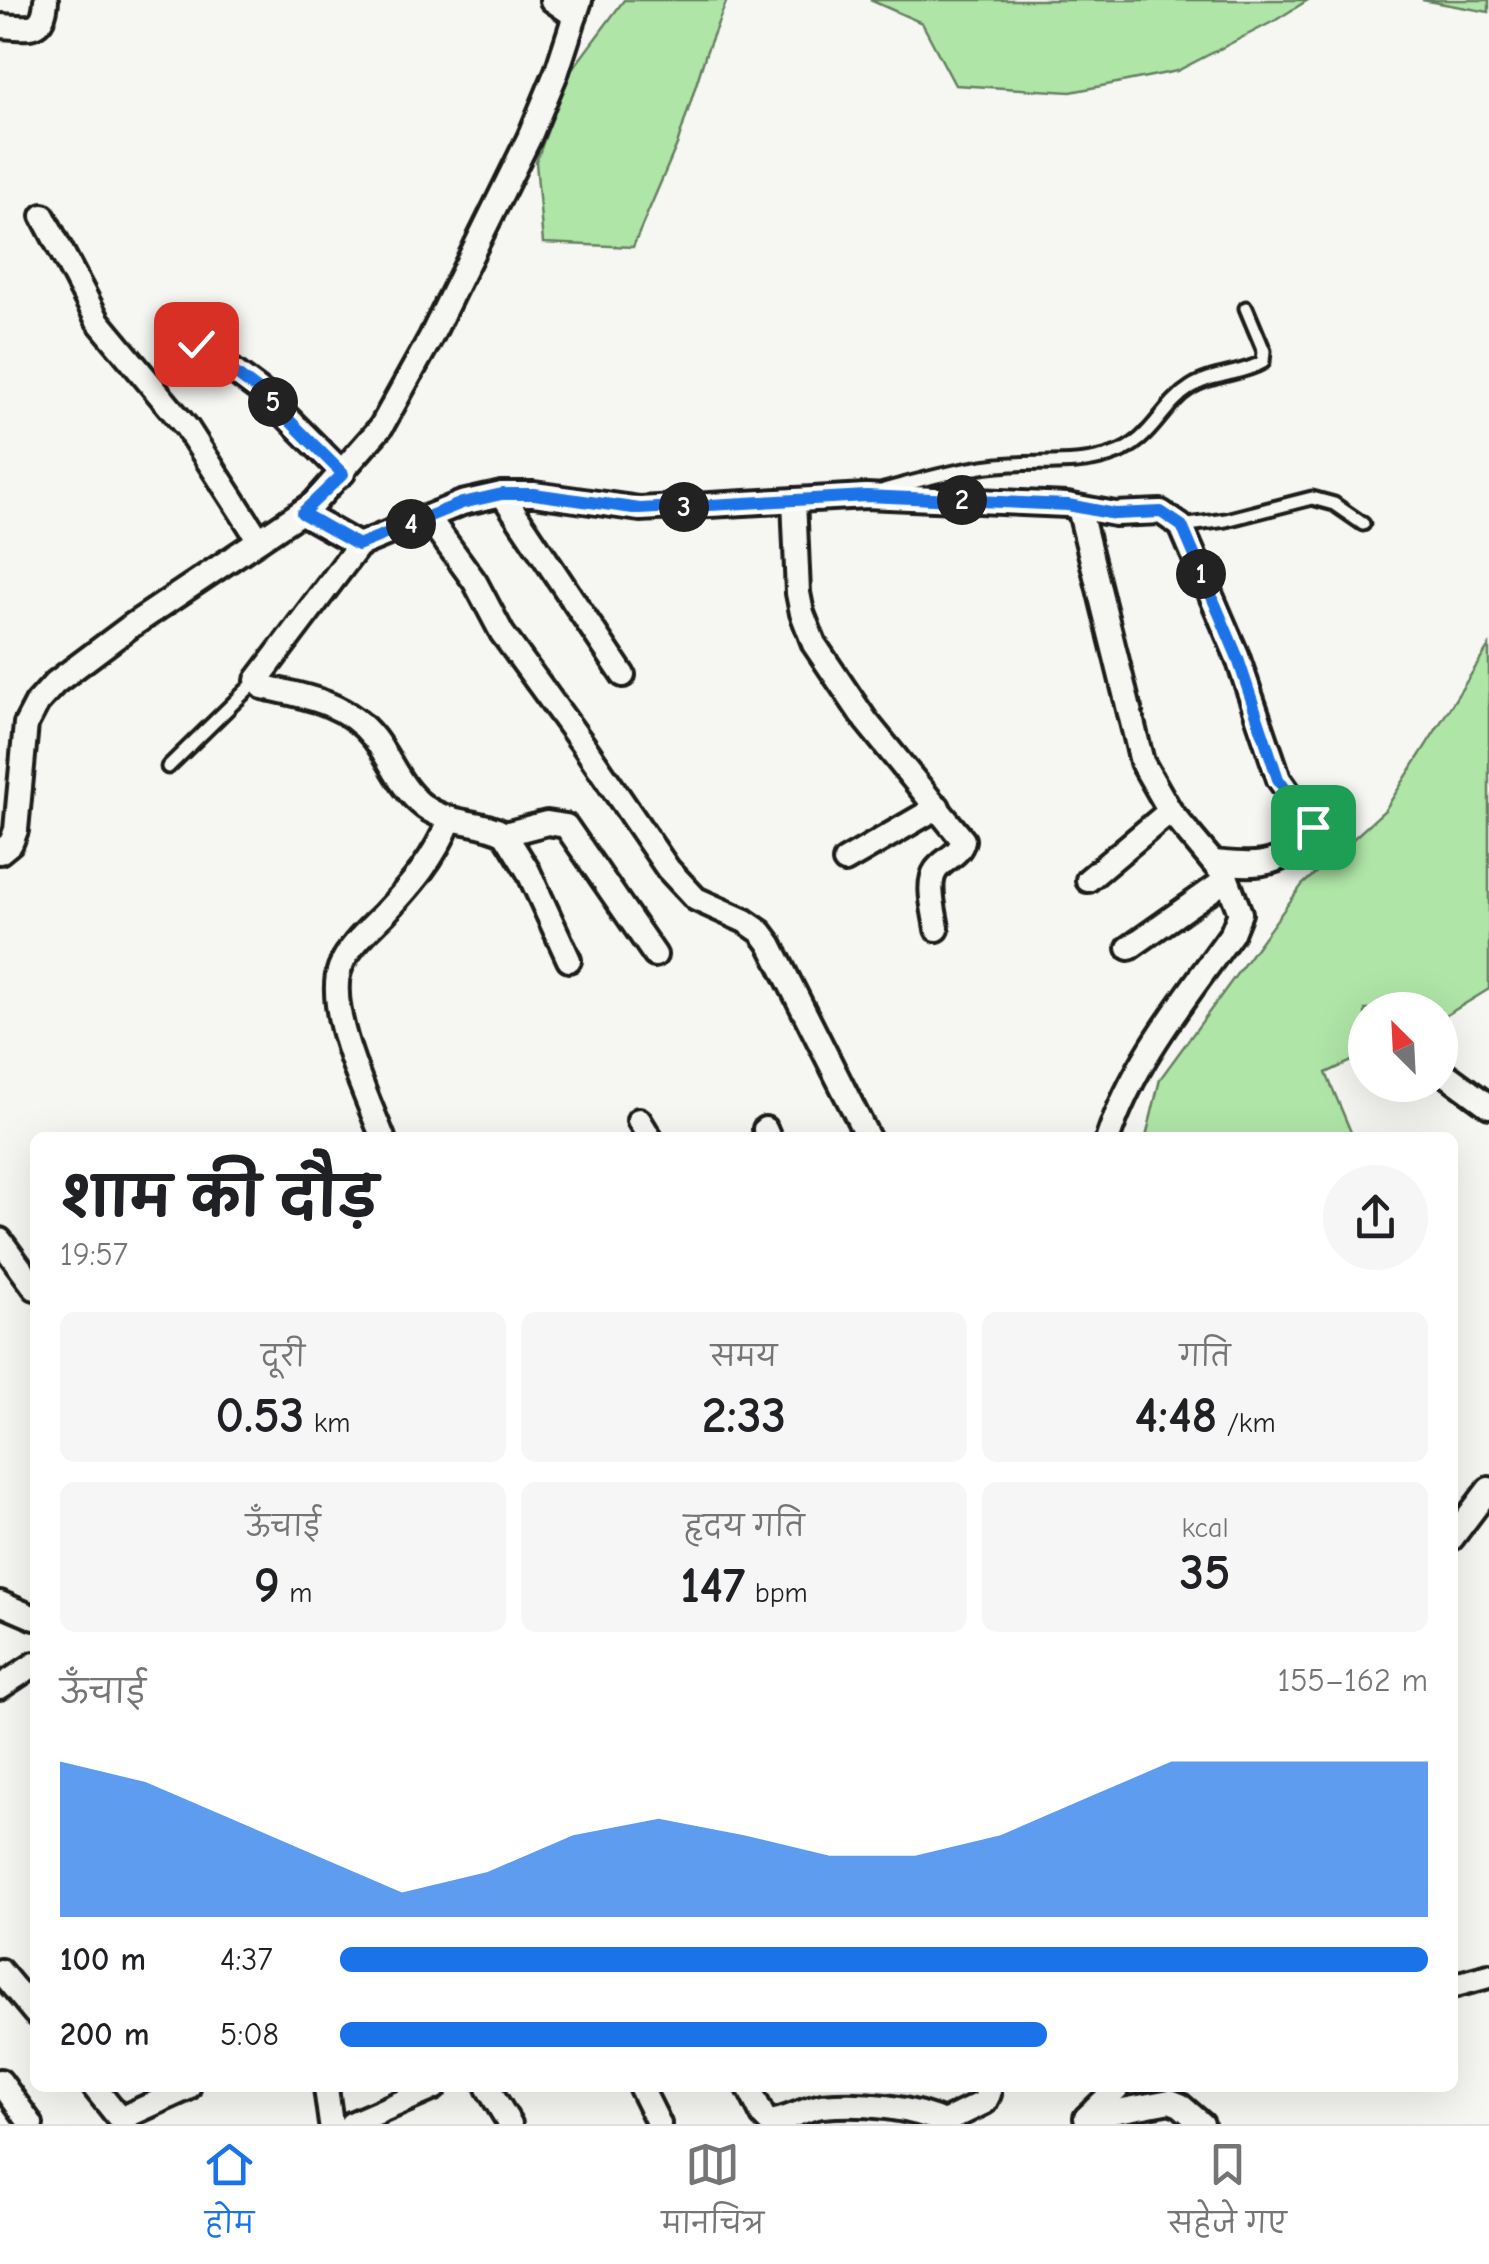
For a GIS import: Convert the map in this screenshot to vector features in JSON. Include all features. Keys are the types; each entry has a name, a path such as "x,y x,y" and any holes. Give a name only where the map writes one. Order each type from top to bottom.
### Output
{"street":[{"path":"0,26 27,28 40,24 46,0"},
{"path":"0,852 11,843 26,724 46,693 130,626 302,513 343,474 381,427 431,337 530,138 557,71 578,8 552,0"},
{"path":"43,216 98,321 186,428 259,540"},
{"path":"196,344 274,403 343,474"},
{"path":"302,513 341,537 428,517 462,503 502,494 534,494 640,509 866,496 1068,505 1115,514 1161,512 1182,526 1237,656 1278,779 1313,827 1310,837 1276,862 1220,871 1129,948"},
{"path":"502,494 622,674"},
{"path":"794,500 798,593 814,644 866,721 954,825 964,844 935,871 932,879 937,929"},
{"path":"1079,508 1142,762 1170,811 1220,871 1237,900 1238,922 1140,1064 1122,1096 1110,1132"},
{"path":"428,517 474,582 502,633 668,869 696,900 746,922 770,944 865,1132"},
{"path":"341,537 257,680 263,687 320,700 357,720 374,738 407,791 425,807 450,820 506,834 528,871 569,960"},
{"path":"0,780 19,800"},
{"path":"845,861 938,807"},
{"path":"1088,880 1170,811"},
{"path":"381,1132 339,1018 336,990 340,968 353,946 430,862 450,820"},
{"path":"506,834 547,823 566,826 656,955"},
{"path":"1458,1083 1489,1106"},
{"path":"0,1240 30,1271"},
{"path":"1458,1530 1489,1489"},
{"path":"0,1603 30,1616"},
{"path":"0,1687 30,1667"},
{"path":"0,1971 30,2000"},
{"path":"1458,1984 1489,1976"},
{"path":"0,2081 30,2124"},
{"path":"98,2092 122,2121 180,2092"},
{"path":"327,2092 331,2124"},
{"path":"351,2124 425,2092"},
{"path":"490,2092 510,2124"},
{"path":"643,2092 659,2124"},
{"path":"751,2092 769,2122 820,2106 875,2106 946,2123 985,2102 987,2092"},
{"path":"1084,2120 1113,2092"},
{"path":"1084,2120 1170,2101 1202,2124"}],"lane":[{"path":"866,496 972,470 1078,462 1124,451 1152,430 1186,390 1263,362 1264,351 1246,308"},
{"path":"1182,526 1226,520 1312,498 1334,504 1363,524"},
{"path":"168,768 257,680"}],"green space":[{"path":"624,0 727,0 678,142 633,247 543,243 536,162 568,75"},
{"path":"870,0 1308,0 1177,71 1071,92 955,85 922,23"},
{"path":"1422,0 1489,0 1489,12"},
{"path":"1489,646 1489,989 1458,1008 1458,992 1348,992 1348,1063 1326,1073 1351,1132 1147,1132 1160,1079 1302,885 1385,810"}],"route":[{"path":"196,344 295,422 343,474 302,513 358,545 462,503 502,494 534,494 640,509 903,496 1068,505 1098,513 1161,512 1182,526 1237,656 1278,779 1313,827"}]}
